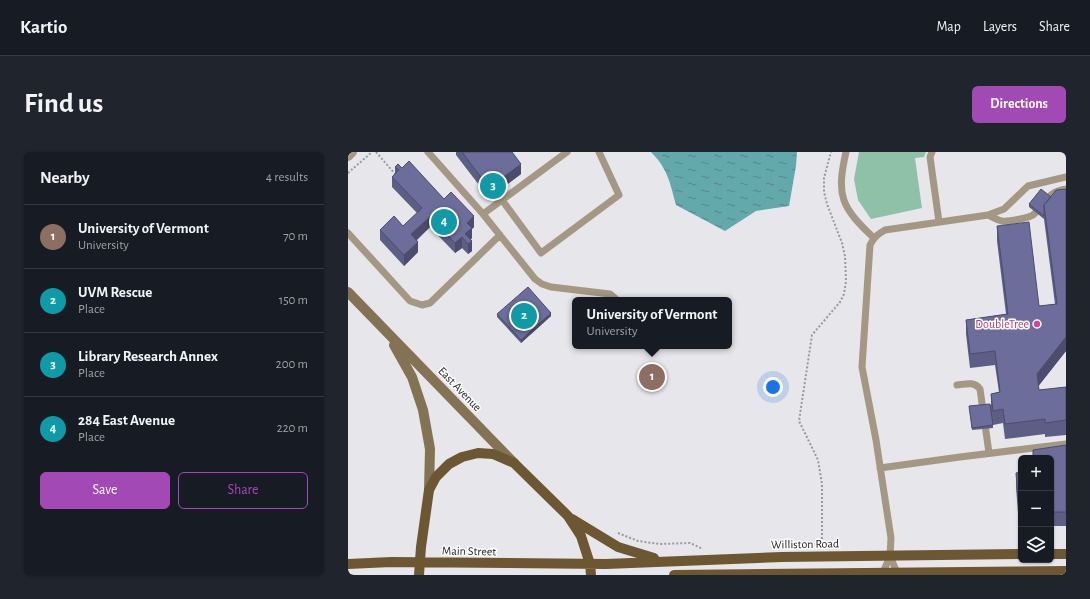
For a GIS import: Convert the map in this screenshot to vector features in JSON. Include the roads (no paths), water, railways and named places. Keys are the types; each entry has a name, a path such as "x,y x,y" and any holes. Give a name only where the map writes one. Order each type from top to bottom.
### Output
{"main road":[{"name":"East Avenue","path":"348,292 514,463 568,516 581,536 590,564 591,575"},
{"name":"East Avenue","path":"387,333 412,377 424,410 430,449 429,490 419,563 419,575"},
{"name":"East Avenue","path":"429,490 436,477 449,464 462,457 478,453 493,454 514,463"},
{"path":"568,516 618,546 634,553 664,561"},
{"name":"Williston Road","path":"590,564 822,556 1018,554"},
{"path":"1054,554 1066,554"},
{"name":"Main Street","path":"348,564 590,564"},
{"path":"674,575 1040,573 1066,571"}],"street":[{"path":"348,156 352,152"}],"lane":[{"path":"428,152 483,214 535,279 542,284 551,287 610,294 614,297"},
{"path":"483,214 568,152"},
{"path":"502,200 541,253 619,195 599,152"},
{"path":"846,152 842,173 842,197 851,215 874,238"},
{"path":"932,152 930,157 939,222"},
{"path":"882,574 890,556 890,525 862,367 870,245 879,233 885,230 988,215 1004,209 1028,186 1066,177"},
{"path":"988,215 1004,222 1027,218 1032,216 1050,195 1066,189"},
{"path":"348,233 410,301 422,305 430,303 500,235"},
{"path":"957,385 973,383 980,389 989,453"},
{"path":"880,468 1066,444"},
{"path":"890,556 898,574"}],"water":[{"path":"651,152 797,152 789,206 756,211 725,231 676,205 665,170"}],"place":[{"name":"Library Research Annex","path":"493,186"},
{"name":"284 East Avenue","path":"444,222"},
{"name":"UVM Rescue","path":"524,316"},
{"name":"DoubleTree","path":"1037,324"},
{"name":"University of Vermont","path":"652,377"}]}
